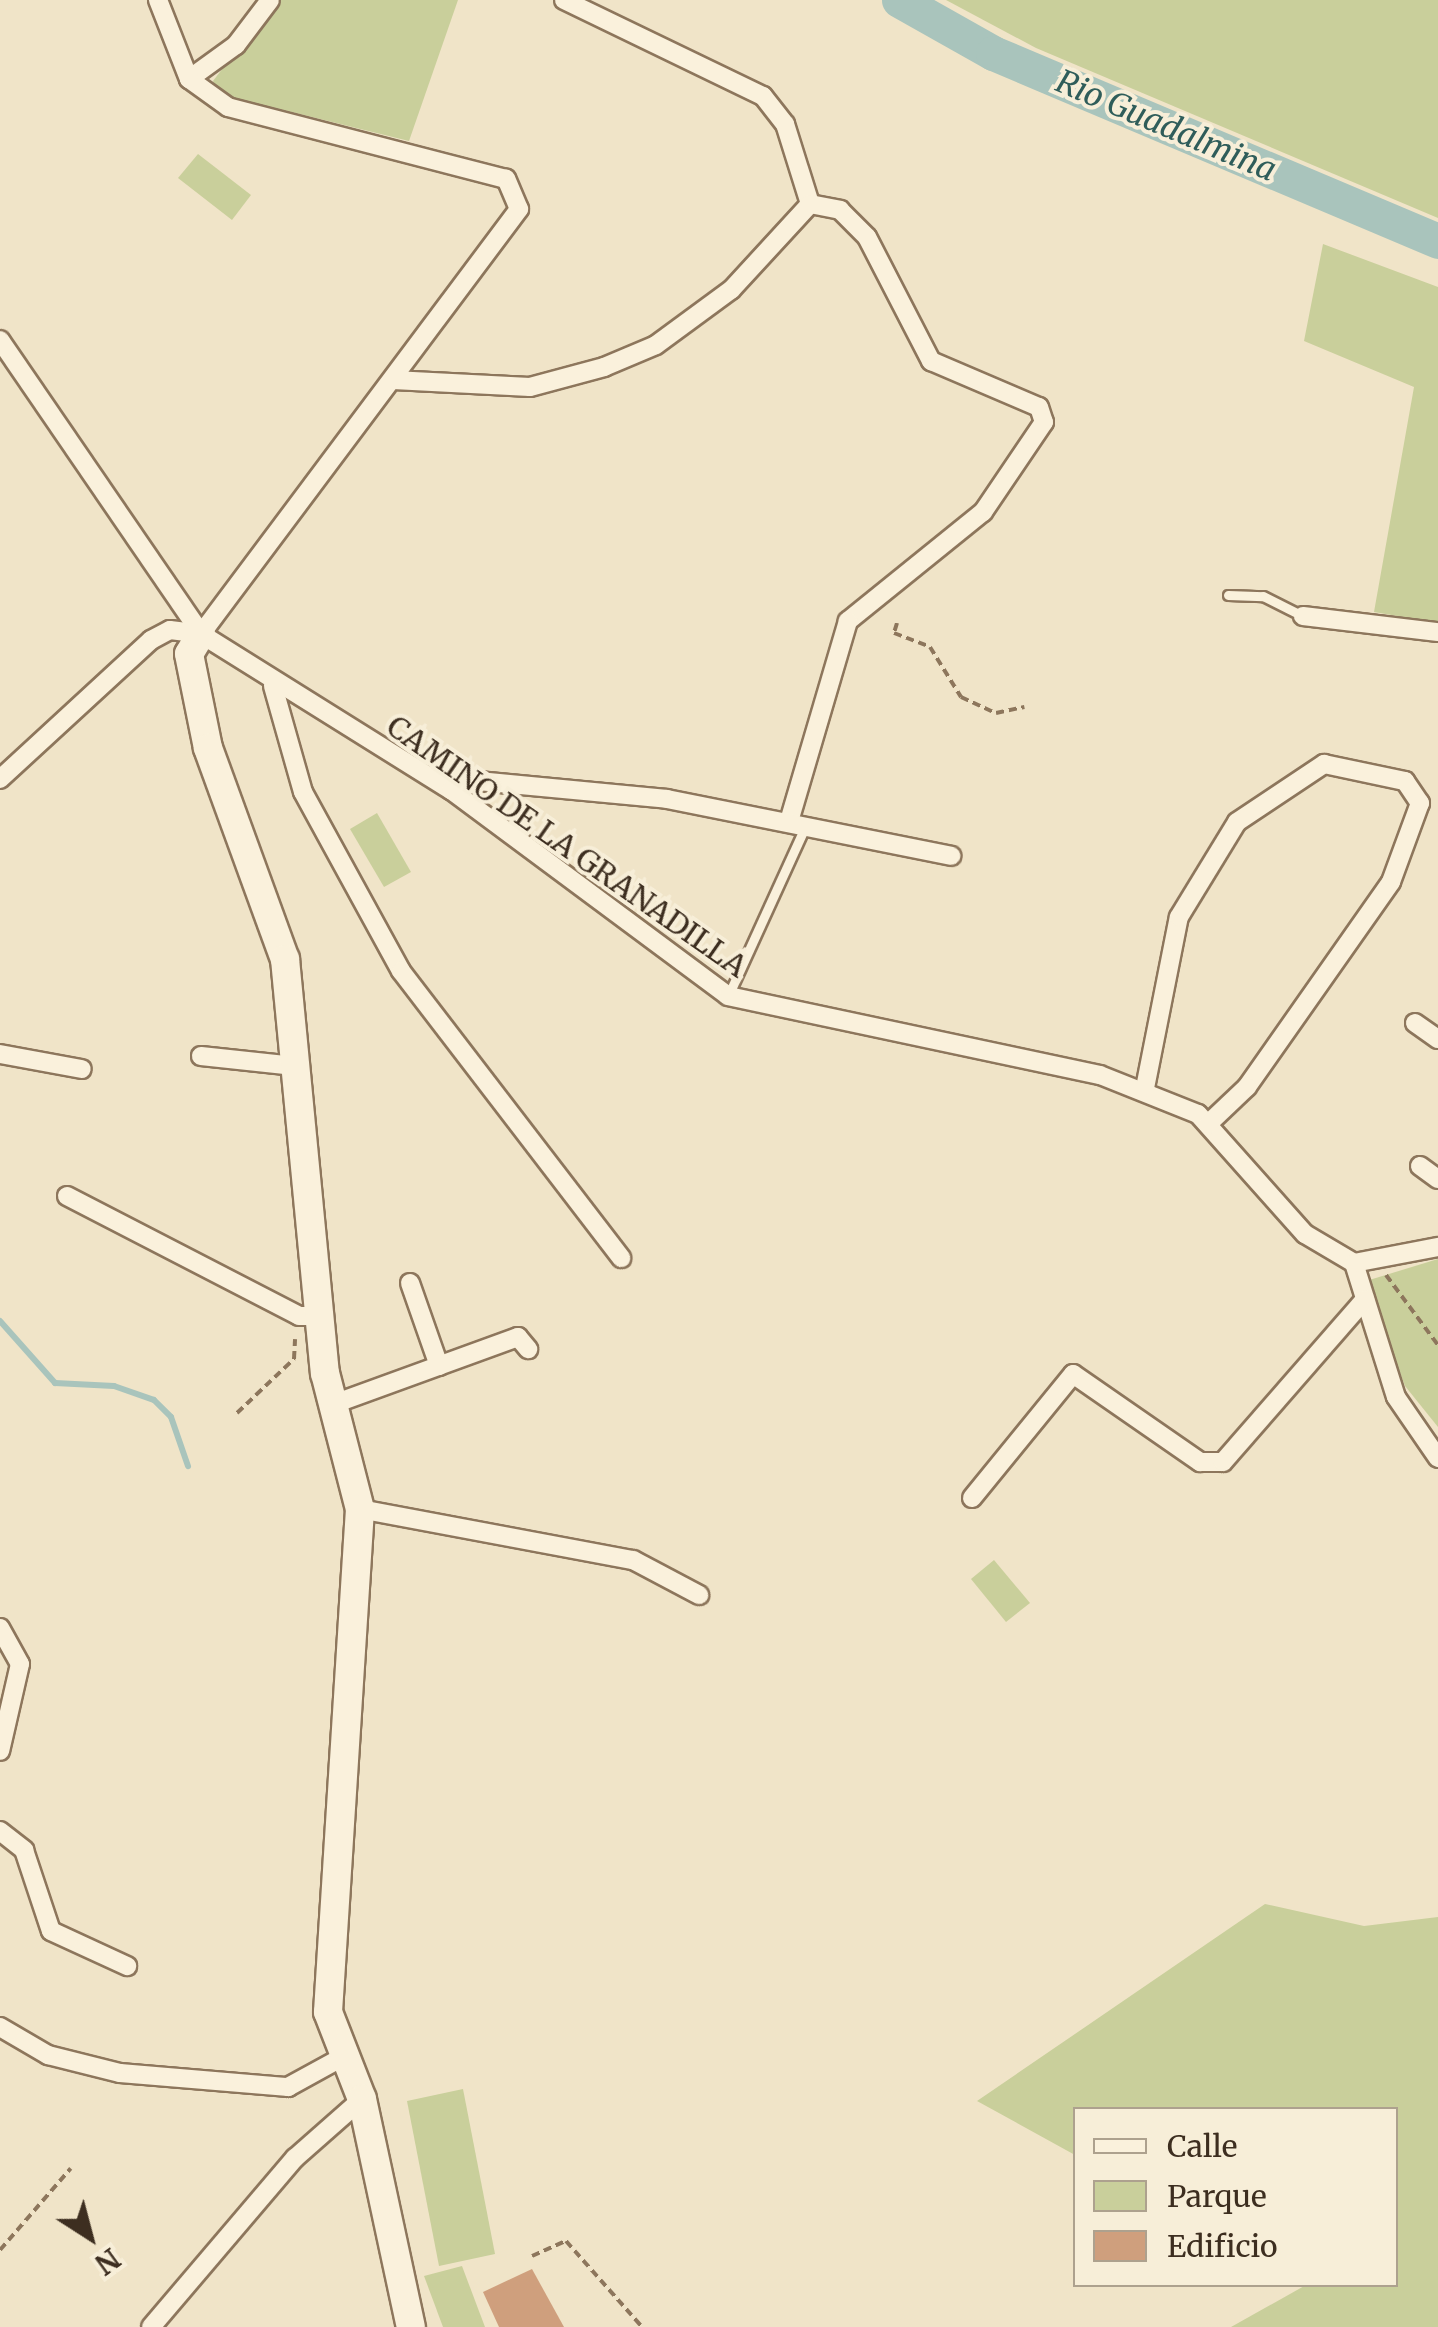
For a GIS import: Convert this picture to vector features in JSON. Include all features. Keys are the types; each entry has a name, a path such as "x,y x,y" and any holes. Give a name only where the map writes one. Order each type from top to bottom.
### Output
{"street":[{"path":"158,0 189,79 228,108 498,176 518,192 516,217 189,654 208,748 286,959 318,1316 331,1405 360,1508 328,1967 342,2058 362,2099 411,2327"},
{"path":"189,79 236,45 270,0"},
{"path":"564,0 762,96 785,124 810,204"},
{"path":"394,380 530,387 604,367 656,344 731,290 810,204"},
{"path":"797,823 848,620 957,539 1044,422 1038,406 931,361 867,237 840,210 810,204"},
{"name":"CAMINO DE LA GRANADILLA","path":"0,340 201,634 273,686 451,790 728,996 952,1038 1145,1088 1208,1124 1305,1234 1354,1263"},
{"path":"1303,616 1438,632"},
{"path":"0,779 151,640 170,630 201,634"},
{"path":"273,686 304,792 401,971 621,1258"},
{"path":"1145,1088 1178,917 1237,822 1324,764 1405,781 1420,804 1391,882 1247,1087 1208,1124"},
{"path":"451,790 478,781 593,792 797,823 950,856"},
{"path":"1414,1023 1438,1039"},
{"path":"0,1054 82,1069"},
{"path":"201,1056 294,1066"},
{"path":"1420,1166 1438,1179"},
{"path":"67,1196 299,1316 318,1316"},
{"path":"1438,1247 1354,1263 1396,1398 1438,1458"},
{"path":"410,1282 439,1366"},
{"path":"972,1498 1068,1375 1200,1462 1223,1462 1365,1300"},
{"path":"331,1405 518,1337 528,1349"},
{"path":"360,1508 633,1560 699,1595"},
{"path":"0,1628 20,1664 0,1751"},
{"path":"0,1831 24,1850 51,1931 127,1966"},
{"path":"0,2027 48,2055 120,2073 288,2087 342,2058"},
{"path":"150,2327 295,2158 362,2099"}],"lane":[{"path":"1228,596 1263,596 1303,616"},
{"path":"728,996 797,823"}],"path":[{"path":"896,623 894,633 930,647 961,697 996,714 1024,708"},
{"path":"1374,1260 1438,1344"},
{"path":"238,1412 294,1360 294,1339"},
{"path":"0,2250 71,2168"},
{"path":"532,2256 566,2241 642,2327"}],"green space":[{"path":"275,0 458,0 409,141 219,94 213,81"},
{"path":"946,0 1438,0 1438,218 1036,48"},
{"path":"198,154 251,195 232,220 178,178"},
{"path":"1323,244 1438,287 1438,623 1374,612 1414,387 1304,341"},
{"path":"377,813 411,872 384,887 350,829"},
{"path":"1438,1259 1438,1427 1405,1386 1366,1281"},
{"path":"994,1560 1030,1603 1006,1622 971,1579"},
{"path":"1265,1904 1364,1926 1438,1917 1438,2327 1231,2327 1302,2287 1398,2287 1398,2107 1073,2107 1073,2154 977,2101"},
{"path":"463,2089 495,2254 439,2266 407,2101"},
{"path":"462,2266 485,2327 443,2327 424,2276"}],"building":[{"path":"532,2269 564,2327 499,2327 483,2292"}],"waterway":[{"name":"Rio Guadalmina","path":"899,0 993,53 1438,241"},
{"path":"0,1321 55,1383 114,1386 154,1400 171,1417 188,1466"}]}
